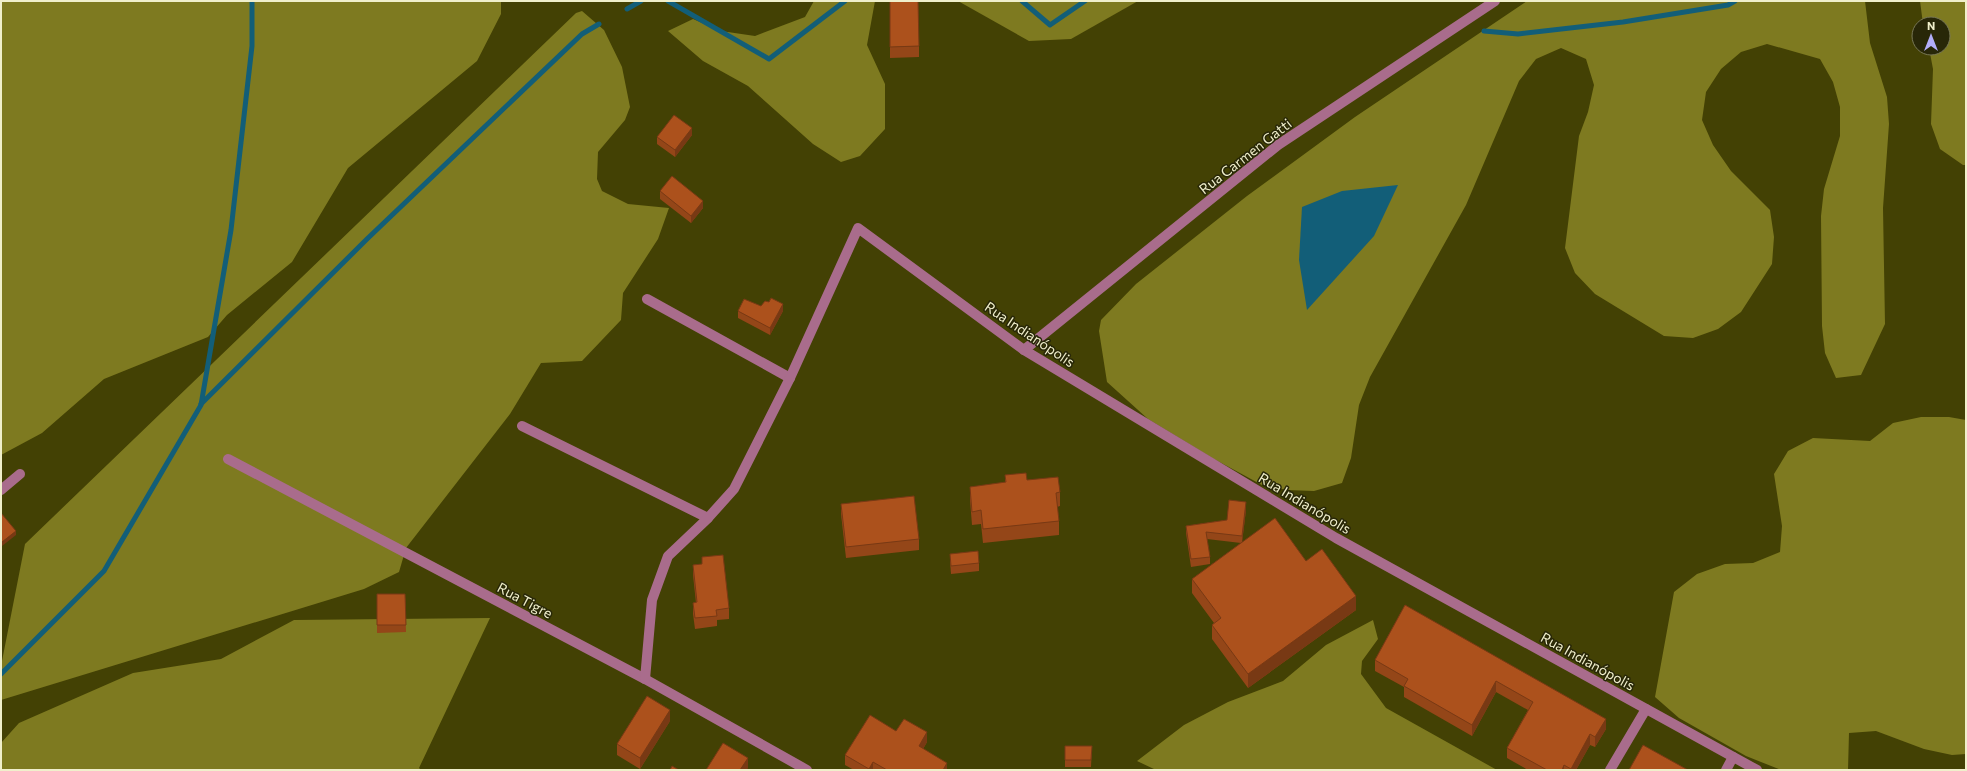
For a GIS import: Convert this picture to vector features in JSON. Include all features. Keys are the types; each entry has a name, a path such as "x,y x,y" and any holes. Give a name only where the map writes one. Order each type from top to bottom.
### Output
{"street":[{"name":"Rua Carmen Gatti","path":"1024,350 1278,145 1495,1"},
{"name":"Rua Indianópolis","path":"790,378 858,228 1024,350 1336,538 1757,770"},
{"path":"645,679 652,600 668,556 708,518 734,490 790,378 647,299"},
{"path":"522,426 708,518"},
{"name":"Rua Tigre","path":"228,459 645,679 807,770"},
{"path":"1,490 20,474"},
{"path":"1610,770 1646,709"},
{"path":"1726,770 1733,757"}],"shaded area":[{"path":"1,1 501,1 501,14 477,61 348,168 292,262 227,315 208,337 104,379 42,433 1,455"},
{"path":"814,1 875,1 867,45 885,84 885,129 860,156 841,162 813,144 748,86 703,61 668,31 693,19 721,31 755,36 805,17"},
{"path":"958,1 1138,1 1071,39 1029,41"},
{"path":"1527,1 1865,1 1870,43 1887,97 1889,124 1883,208 1885,324 1861,375 1836,378 1825,353 1822,326 1821,216 1824,189 1840,136 1840,107 1833,82 1820,59 1767,44 1741,52 1721,69 1706,92 1702,120 1713,145 1731,171 1770,210 1774,237 1772,264 1741,312 1718,329 1693,338 1664,336 1595,294 1575,273 1565,248 1579,136 1588,112 1594,85 1586,59 1561,48 1536,59 1519,81 1466,205 1370,377 1359,405 1351,458 1342,483 1314,491 1287,490 1262,485 1214,459 1148,419 1107,382 1099,331 1101,320 1136,284 1247,196 1355,117"},
{"path":"1920,1 1966,1 1966,165 1963,165 1940,149 1931,124 1933,69 1931,56 1951,56 1951,16 1922,16"},
{"path":"582,11 604,30 622,67 630,107 625,120 598,152 597,179 602,191 628,204 669,208 658,239 623,293 621,320 582,361 541,363 510,414 406,548 399,572 364,589 1,700 1,666 25,544 576,13"},
{"path":"1921,417 1949,417 1966,420 1966,754 1952,755 1924,749 1876,731 1849,733 1848,770 1781,770 1746,756 1679,718 1655,697 1674,592 1697,574 1725,564 1753,563 1780,552 1782,526 1774,474 1788,451 1813,438 1870,441 1893,423"},
{"path":"490,618 419,768 421,770 1,770 1,743 19,723 133,673 221,659 294,620"},
{"path":"1373,620 1378,639 1362,661 1361,674 1386,708 1497,770 1156,770 1137,761 1184,725 1228,702 1283,681 1326,645"}],"water":[{"path":"1398,185 1374,236 1307,310 1299,260 1302,207 1342,191"}],"building":[{"path":"890,1 918,1 919,46 890,47"},
{"path":"674,115 692,128 675,150 657,137"},
{"path":"672,176 703,201 691,216 660,191"},
{"path":"771,298 783,304 770,328 738,311 744,299 761,306 765,301 769,302"},
{"path":"1026,473 1027,480 1058,477 1060,492 1056,493 1059,521 983,529 981,510 972,512 970,487 1006,482 1005,475"},
{"path":"914,496 919,539 846,547 841,504"},
{"path":"1229,500 1246,502 1242,536 1206,532 1210,557 1191,559 1186,526 1227,520"},
{"path":"1,513 16,531 2,542 1,541"},
{"path":"1275,518 1306,561 1322,549 1356,596 1248,674 1212,625 1221,618 1192,579"},
{"path":"978,551 979,563 951,566 950,554"},
{"path":"723,555 729,608 716,610 717,616 695,618 693,603 697,602 693,565 702,564 702,557"},
{"path":"377,594 405,594 406,625 377,625"},
{"path":"1405,605 1606,719 1595,737 1590,734 1571,769 1564,765 1562,770 1547,770 1507,748 1533,702 1496,681 1472,725 1404,686 1408,679 1375,660"},
{"path":"647,696 670,710 640,758 617,744"},
{"path":"870,715 896,731 904,719 927,732 919,746 947,763 943,770 887,770 873,762 869,769 845,755"},
{"path":"723,743 748,758 740,770 706,770"},
{"path":"1643,745 1688,770 1629,770"},
{"path":"1065,746 1092,746 1091,760 1065,760"},
{"path":"672,766 679,770 670,770"}],"waterway":[{"path":"1,674 104,571 201,405 231,230 252,46 252,1"},
{"path":"627,9 641,1"},
{"path":"668,1 769,59 845,1"},
{"path":"1022,1 1050,25 1085,1"},
{"path":"1484,31 1518,34 1623,22 1728,5 1735,1"},
{"path":"201,404 367,239 582,34 599,24"}]}
